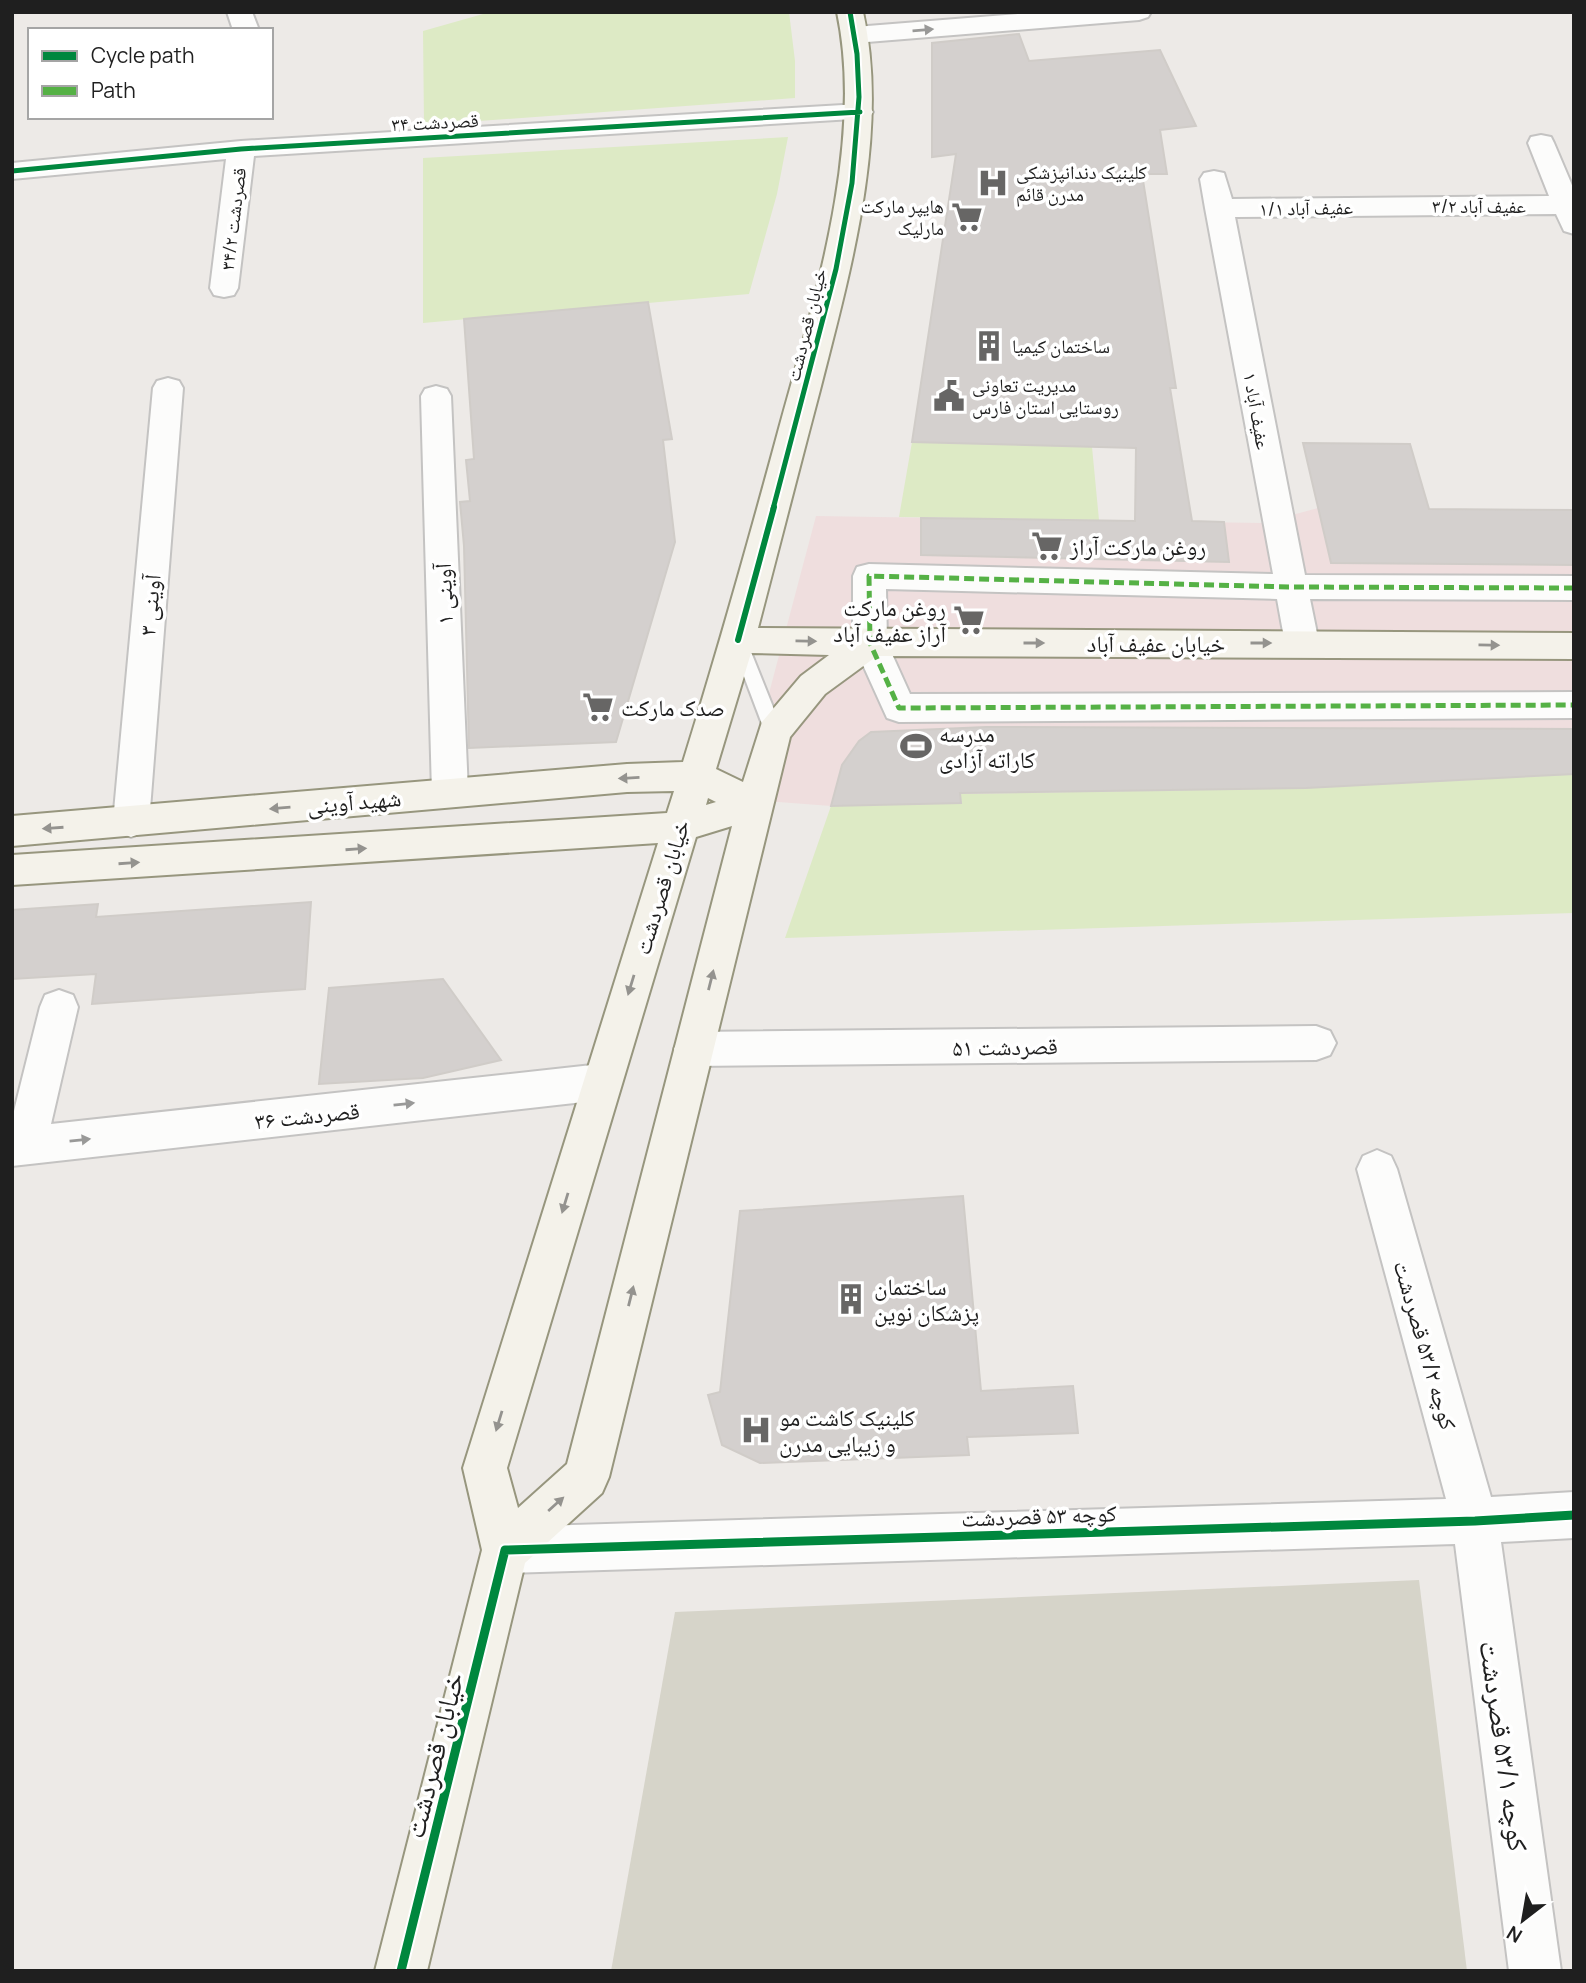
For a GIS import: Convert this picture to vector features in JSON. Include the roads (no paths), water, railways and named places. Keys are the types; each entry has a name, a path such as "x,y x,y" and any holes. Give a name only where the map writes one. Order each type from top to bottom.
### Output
{"main road":[{"name":"خیابان قصردشت","path":"401,1971 505,1550 485,1468 738,640 840,252 860,112 853,23"},
{"name":"خیابان عفیف آباد","path":"738,640 1574,646"},
{"path":"505,1550 586,1477 774,732 813,685 870,643"},
{"name":"شهید آوینی","path":"12,831 450,792 626,778 697,776"},
{"path":"697,776 756,805"},
{"name":"شهید آوینی","path":"12,870 679,827 756,805"}],"street":[{"path":"853,23 1139,12"},
{"name":"قصردشت ۳۴","path":"12,171 241,149 860,112"},
{"path":"1541,143 1564,174 1570,215"},
{"name":"قصردشت ۳۴/۲","path":"224,288 241,149"},
{"name":"عفیف آباد ۱/۱","path":"1217,194 1392,207"},
{"name":"عفیف آباد ۱","path":"1217,194 1289,587 1302,643"},
{"name":"عفیف آباد ۳/۲","path":"1392,207 1570,215"},
{"name":"۳ آوینی","path":"131,822 168,388"},
{"name":"۱ آوینی","path":"436,396 450,792"},
{"path":"1574,588 1289,587 869,576 870,643 899,708 1574,705"},
{"path":"19,1147 59,1007"},
{"name":"۵۱ قصردشت","path":"694,1049 1316,1043"},
{"name":"۳۶ قصردشت","path":"19,1147 601,1082"},
{"name":"کوچه ۵۳/۲ قصردشت","path":"1377,1169 1475,1521"},
{"name":"کوچه ۵۳ قصردشت","path":"505,1550 1574,1516"},
{"name":"کوچه ۵۳/۱ قصردشت","path":"1475,1521 1535,1971"}],"lane":[{"path":"738,640 774,732"}],"place":[{"name":"کلینیک دندانپزشکی مدرن قائم","path":"993,183"},
{"name":"هایپر مارکت مارلیک","path":"967,217"},
{"name":"ساختمان کیمیا","path":"989,346"},
{"name":"مدیریت تعاونی روستایی استان فارس","path":"949,396"},
{"name":"روغن مارکت آراز","path":"1047,546"},
{"name":"روغن مارکت آراز عفیف آباد","path":"969,620"},
{"name":"صدک مارکت","path":"598,707"},
{"name":"مدرسه کاراته آزادی","path":"916,746"},
{"name":"ساختمان پزشکان نوین","path":"851,1299"},
{"name":"کلینیک کاشت مو و زیبایی مدرن","path":"756,1430"}]}
